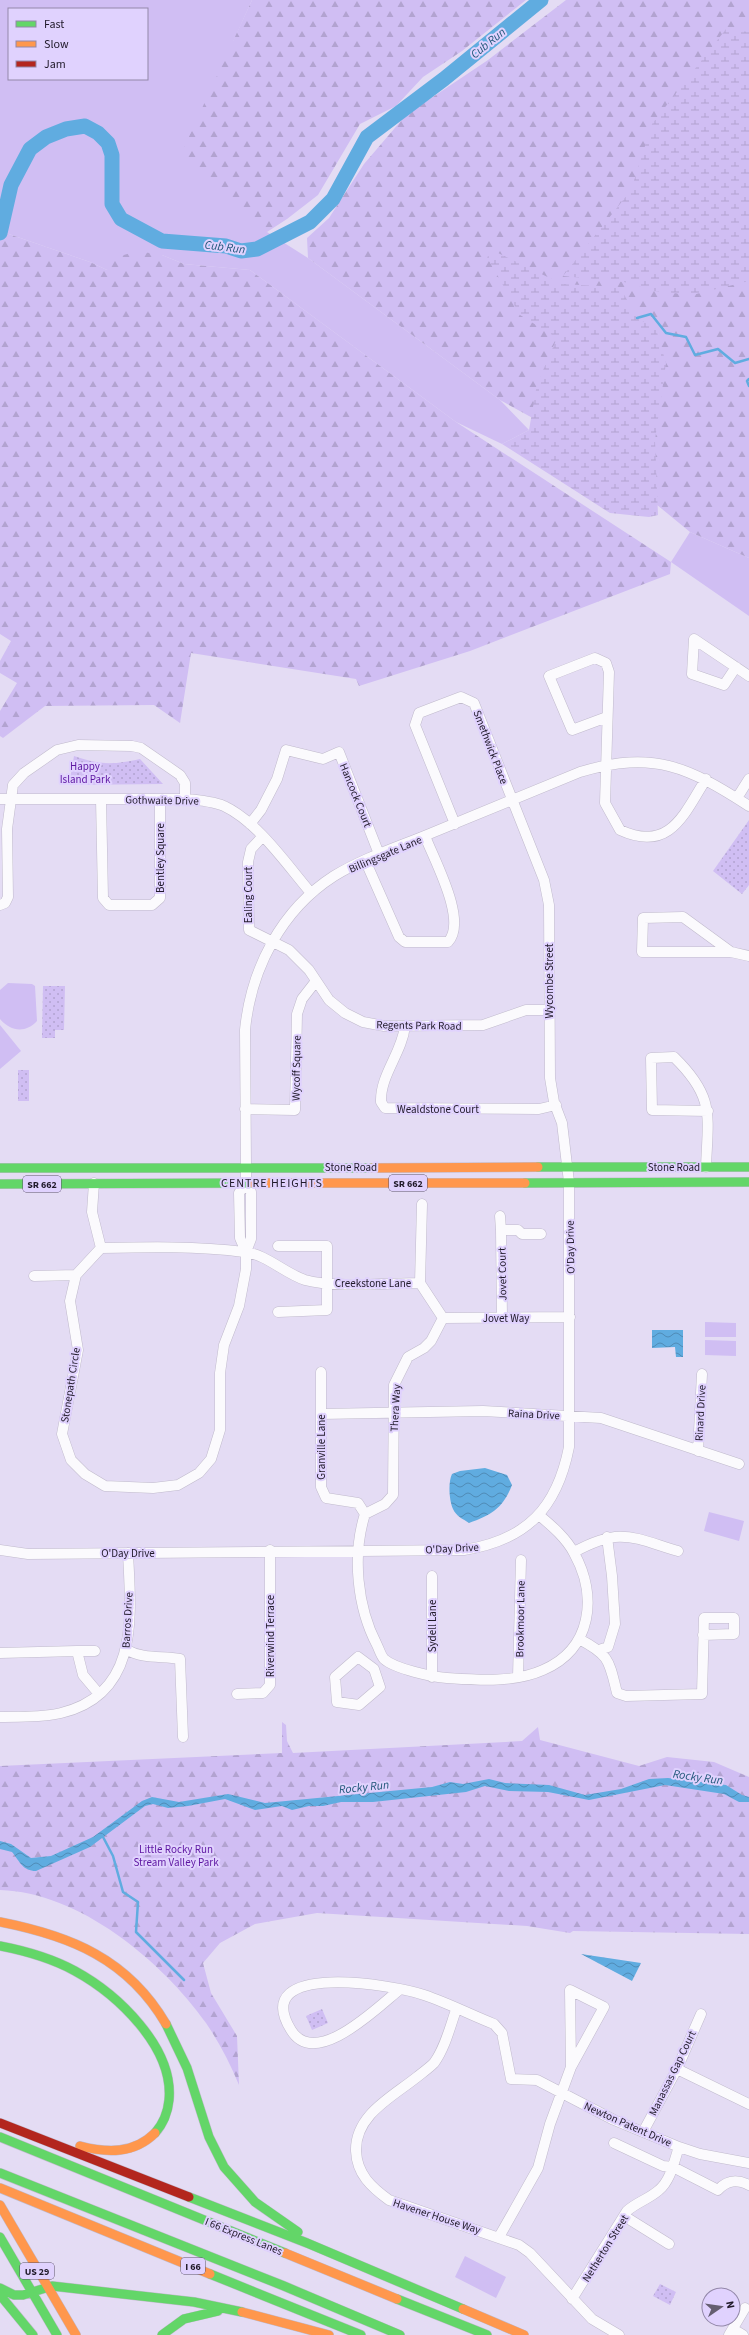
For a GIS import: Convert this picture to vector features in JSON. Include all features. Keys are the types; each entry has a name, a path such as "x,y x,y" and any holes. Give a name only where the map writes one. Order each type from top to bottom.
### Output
{"main road":[{"name":"Stone Road","path":"0,1168 749,1166"},
{"name":"Stone Road","path":"0,1184 749,1182"},
{"path":"0,1922 48,1932 79,1943 109,1960 140,1986 161,2013 180,2046 207,2130 218,2157 227,2171 240,2188 259,2206 293,2226 307,2243"},
{"path":"0,1946 22,1950 54,1960 88,1978 113,1998 145,2033 160,2057 167,2072 170,2088 169,2108 157,2132 141,2144 122,2151 91,2149 0,2123"},
{"path":"12,2127 307,2243 524,2335"},
{"name":"I 66 Express Lanes","path":"0,2137 487,2335"},
{"path":"0,2173 277,2283 400,2335"},
{"name":"I 66","path":"0,2188 361,2335"},
{"name":"US 29","path":"0,2205 76,2335"},
{"name":"US 29","path":"0,2236 57,2335"},
{"path":"0,2288 14,2295 32,2292 46,2286 177,2300 240,2311 329,2335"},
{"path":"0,2295 33,2335"},
{"path":"162,2335 174,2324 194,2315 214,2311 240,2311"}],"street":[{"path":"736,667 724,685 692,674 694,639 736,667 749,676"},
{"path":"607,717 572,730 549,676 595,658 601,659 606,663 609,672 607,717 608,764 605,803 609,813 620,830 636,836 663,834 671,830 683,817 706,779"},
{"name":"Smethwick Place","path":"455,824 415,725 419,712 461,697 474,703 511,800"},
{"path":"0,905 4,903 8,897 5,799 16,780 38,762 57,750 78,746 132,746 141,748 180,775 185,783 185,799"},
{"name":"Hancock Court","path":"250,824 261,810 277,778 286,750 323,759 338,752 379,854"},
{"name":"Billingsgate Lane","path":"246,1183 245,1109 247,1013 259,968 273,941 288,918 311,893 336,876 365,860 580,772 608,764 630,762 674,766 706,779 749,806"},
{"path":"737,798 749,779"},
{"name":"Gothwaite Drive","path":"5,799 185,799 223,806 250,824 311,893"},
{"name":"Bentley Square","path":"101,800 103,898 109,905 152,905 160,898 160,799"},
{"name":"Wycombe Street","path":"511,800 547,893 550,1078 556,1106 564,1129 567,1166"},
{"path":"365,860 399,937 405,942 448,942 452,937 454,916 448,895 425,836"},
{"name":"Ealing Court","path":"262,837 251,849 248,862 247,925 252,932 273,941"},
{"path":"731,952 683,917 642,918 642,952 731,952 749,956"},
{"name":"Regents Park Road","path":"273,941 296,956 329,1000 356,1020 379,1026 483,1025 526,1010 549,1010"},
{"name":"Wycoff Square","path":"245,1109 295,1110 297,1014 302,999 316,982"},
{"name":"Wealdstone Court","path":"405,1026 401,1045 383,1082 381,1102 385,1108 538,1109 556,1106"},
{"path":"706,1167 708,1111 703,1093 674,1057 650,1058 652,1110 708,1111"},
{"name":"O'Day Drive","path":"0,1550 28,1554 270,1550 464,1550 484,1547 510,1536 540,1516 557,1488 565,1467 569,1447 570,1317 569,1182 567,1166"},
{"name":"Stonepath Circle","path":"101,1248 76,1276 70,1301 78,1350 62,1434 71,1460 85,1474 105,1486 153,1488 178,1485 199,1473 211,1459 220,1430 221,1366 224,1345 239,1306 246,1269 246,1252 251,1240 251,1192 246,1183"},
{"path":"94,1184 92,1212 101,1248 148,1247 246,1252"},
{"path":"422,1204 420,1283 434,1301 443,1318"},
{"name":"Jovet Court","path":"500,1216 502,1318"},
{"path":"501,1230 518,1230 522,1234 541,1234"},
{"name":"Creekstone Lane","path":"278,1246 327,1246 327,1310 278,1312"},
{"name":"Creekstone Lane","path":"246,1252 263,1258 305,1280 326,1282 420,1283"},
{"path":"34,1276 76,1276"},
{"name":"Jovet Way","path":"443,1318 570,1317"},
{"name":"Thera Way","path":"365,1514 385,1504 393,1495 394,1385 408,1358 424,1348 431,1341 443,1318"},
{"name":"Granville Lane","path":"321,1372 322,1494 326,1498 358,1503 365,1514"},
{"name":"Rinard Drive","path":"698,1451 702,1374"},
{"name":"Raina Drive","path":"321,1414 483,1411 601,1418 739,1464"},
{"path":"365,1514 361,1528 359,1550 363,1611 368,1628 384,1659 432,1677 475,1680 518,1677 543,1670 566,1655 579,1639 586,1619 590,1600 585,1576 574,1552 555,1529 540,1516"},
{"path":"574,1552 607,1537 627,1536 678,1551"},
{"path":"599,1650 608,1647 615,1624 612,1576 607,1537"},
{"name":"Riverwind Terrace","path":"237,1694 262,1693 270,1685 270,1550"},
{"name":"Barros Drive","path":"0,1717 61,1713 82,1706 100,1694 118,1671 127,1650 129,1628 128,1553"},
{"name":"Brookmoor Lane","path":"518,1677 521,1560"},
{"name":"Sydell Lane","path":"432,1576 432,1677"},
{"path":"579,1639 599,1650 610,1663 617,1693 626,1696 702,1694 704,1635"},
{"path":"127,1650 140,1657 162,1656 180,1658 183,1737"},
{"path":"77,1651 83,1675 100,1694"},
{"path":"0,1653 96,1651"},
{"path":"358,1657 374,1669 380,1687 359,1705 337,1702 335,1677 358,1657"},
{"path":"374,1669 384,1659"},
{"path":"399,1990 345,2034 315,2042 303,2041 294,2036 287,2024 283,2010 286,1996 295,1988 310,1983 341,1982 399,1990 424,1995 456,2010"},
{"path":"499,2237 538,2168 550,2124 571,2067 604,2007 570,1990 571,2067"},
{"name":"Newton Patent Drive","path":"456,2010 494,2024 502,2033 511,2079 537,2080 614,2120 679,2147 700,2154 749,2163"},
{"name":"Havener House Way","path":"456,2010 441,2051 433,2064 368,2115 360,2127 356,2141 357,2162 363,2178 376,2191 389,2200 519,2245 530,2253 592,2318 619,2335"},
{"name":"Manassas Gap Court","path":"643,2132 677,2069 701,2014"},
{"path":"677,2069 749,2104"},
{"path":"614,2143 663,2166 673,2167 718,2190 724,2184 733,2181 740,2180 749,2185"},
{"name":"Netherton Street","path":"572,2298 624,2216 637,2203 660,2189 673,2167 679,2147"},
{"path":"624,2216 669,2244"},
{"path":"743,2335 731,2332 745,2308"}],"green space":[{"path":"0,0 252,0 233,42 267,232 308,258 500,400 529,430 502,444 456,422 250,270 184,264 162,255 107,270 90,262 0,231"},
{"path":"252,0 526,0 462,51 423,77 396,106 360,124 318,195 287,219 267,232 179,158"},
{"path":"566,0 749,0 749,558 690,532 589,449 500,400 308,258 307,238 329,218 364,164 406,115 488,60"},
{"path":"726,29 749,32 749,281 692,295 654,291 624,282 563,276 631,190 652,124"},
{"path":"0,231 90,262 107,270 114,258 137,251 162,255 184,264 250,270 456,422 671,562 670,574 470,651 359,686 356,679 191,653 180,723 154,705 45,706 3,738 0,736 0,711 17,683 0,673 0,661 11,641 0,634"},
{"path":"496,252 562,284 620,287 637,318 656,329 666,363 655,440 658,515 649,517 610,513 502,444 529,430 537,384 557,338 520,315 487,257"},
{"path":"690,532 749,558 749,616 671,562"},
{"name":"Happy Island Park","path":"74,756 107,763 140,759 163,784 69,785"},
{"path":"749,820 749,885 742,894 713,871"},
{"path":"8,983 32,984 35,986 37,1021 28,1028 14,1029 0,1019 0,990"},
{"path":"43,986 65,986 64,1030 55,1030 55,1038 42,1038"},
{"path":"0,1025 21,1051 0,1069"},
{"path":"18,1070 29,1070 29,1101 18,1101"},
{"path":"705,1322 736,1323 736,1337 705,1337"},
{"path":"705,1340 736,1341 736,1356 705,1355"},
{"path":"709,1512 744,1521 739,1541 704,1531"},
{"name":"Little Rocky Run Stream Valley Park","path":"282,1722 286,1725 287,1741 293,1753 522,1741 538,1727 540,1740 639,1766 667,1757 714,1762 749,1777 749,1934 573,1931 570,1933 527,1926 317,1913 255,1924 220,1943 203,1963 211,1993 237,2036 239,2085 224,2053 206,2023 166,1976 142,1954 116,1934 88,1917 59,1903 30,1894 0,1890 0,1766 282,1753"},
{"path":"322,2009 328,2023 312,2030 306,2016"},
{"path":"465,2256 506,2277 496,2298 455,2277"},
{"path":"660,2284 676,2292 670,2305 653,2296"}],"water":[{"path":"652,1330 683,1330 683,1357 676,1357 675,1347 652,1348"},
{"path":"485,1468 507,1475 512,1485 505,1500 496,1510 469,1523 458,1515 453,1509 450,1491 451,1477 452,1474 460,1471"},
{"name":"Rocky Run","path":"668,1778 726,1785 742,1795 749,1797 749,1802 739,1802 724,1794 665,1785 589,1800 548,1792 509,1791 485,1786 466,1792 373,1802 341,1802 323,1806 309,1806 292,1810 282,1806 255,1810 225,1799 168,1808 153,1804 145,1806 90,1847 36,1871 25,1868 12,1852 0,1849 0,1841 11,1844 31,1858 51,1856 93,1837 142,1801 152,1797 179,1802 228,1794 265,1803 432,1787 450,1782 463,1784 489,1779 505,1783 549,1785 585,1795 621,1789 649,1779"},
{"path":"581,1954 641,1963 632,1981"}],"waterway":[{"name":"Cub Run","path":"0,233 11,185 30,149 46,137 66,129 85,126 98,133 108,143 112,155 112,204 121,219 162,241 226,246 241,251 257,249 310,222 333,199 367,137 444,79 541,0"},
{"path":"637,318 651,314 666,333 686,337 695,355 718,349 735,363 749,359"},
{"path":"749,379 747,381 749,386"},
{"path":"102,1835 113,1856 123,1892 138,1902 136,1932 184,1980"}],"traffic: fast":[{"path":"538,1167 749,1167"},
{"path":"0,1168 372,1168"},
{"path":"525,1183 749,1182"},
{"path":"0,1184 253,1183"},
{"path":"0,1946 19,1950 57,1962 75,1971 108,1993 140,2024 153,2042 162,2061 168,2080 168,2109 163,2122 155,2133"},
{"path":"166,2024 187,2068 209,2137 224,2167 255,2202 298,2232"},
{"path":"0,2137 285,2253"},
{"path":"0,2173 284,2286 400,2335"},
{"path":"189,2197 307,2243 463,2309"},
{"path":"0,2237 57,2335"},
{"path":"210,2274 361,2335"},
{"path":"0,2288 14,2295 23,2295 52,2286 194,2302 242,2312"},
{"path":"0,2295 33,2335"},
{"path":"397,2299 487,2335"},
{"path":"162,2335 184,2319 218,2311"}],"traffic: slow":[{"path":"372,1168 538,1167"},
{"path":"253,1183 525,1183"},
{"path":"0,1922 51,1935 74,1943 95,1954 115,1967 134,1983 151,2002 166,2024"},
{"path":"80,2146 100,2150 120,2150 138,2145 155,2133"},
{"path":"0,2188 210,2274"},
{"path":"0,2205 76,2335"},
{"path":"285,2253 397,2299"},
{"path":"463,2309 524,2335"},
{"path":"242,2312 329,2335"}],"traffic: jam":[{"path":"0,2123 189,2197"}],"district":[{"name":"CENTRE HEIGHTS","path":"272,1183"}]}
